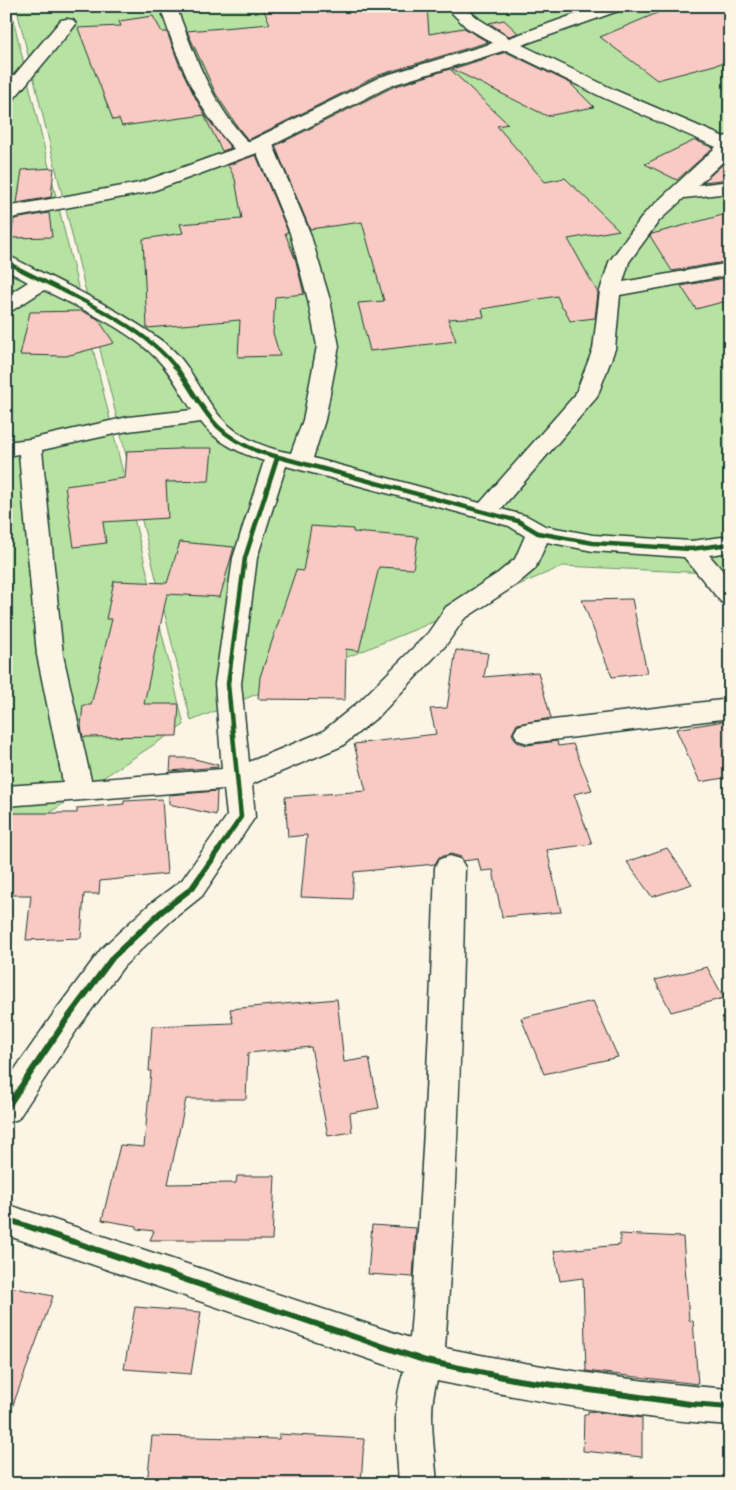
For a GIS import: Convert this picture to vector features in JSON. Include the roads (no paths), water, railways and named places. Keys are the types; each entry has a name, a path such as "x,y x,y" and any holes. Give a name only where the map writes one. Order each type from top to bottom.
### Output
{"street":[{"path":"6,1109 67,1019 113,957 161,912 192,888 241,817 228,684 245,558 289,460 314,420 328,346 319,300 300,233 254,147 223,126 187,57 168,6"},
{"path":"453,6 466,19 508,44 581,81 729,144 652,217 619,262 610,290 604,349 586,397 484,513"},
{"path":"6,213 143,188 254,147 386,81 508,44 615,6"},
{"path":"6,97 68,24"},
{"path":"677,193 730,187"},
{"path":"6,262 92,306 124,325 162,352 186,380 206,415 233,439 246,447 518,521 538,533 593,543 691,548 730,544"},
{"path":"610,290 730,268"},
{"path":"6,306 42,282"},
{"path":"79,791 50,655 36,530 18,448 128,424 206,415"},
{"path":"6,796 238,778 332,739 362,715 437,639 456,613 507,579 526,563 538,533"},
{"path":"691,548 730,596"},
{"path":"528,732 730,708"},
{"path":"418,1484 414,1412 416,1388 426,1361 437,1220 446,1034 450,867"},
{"path":"6,1219 426,1361 518,1380 690,1404 730,1407"}]}
